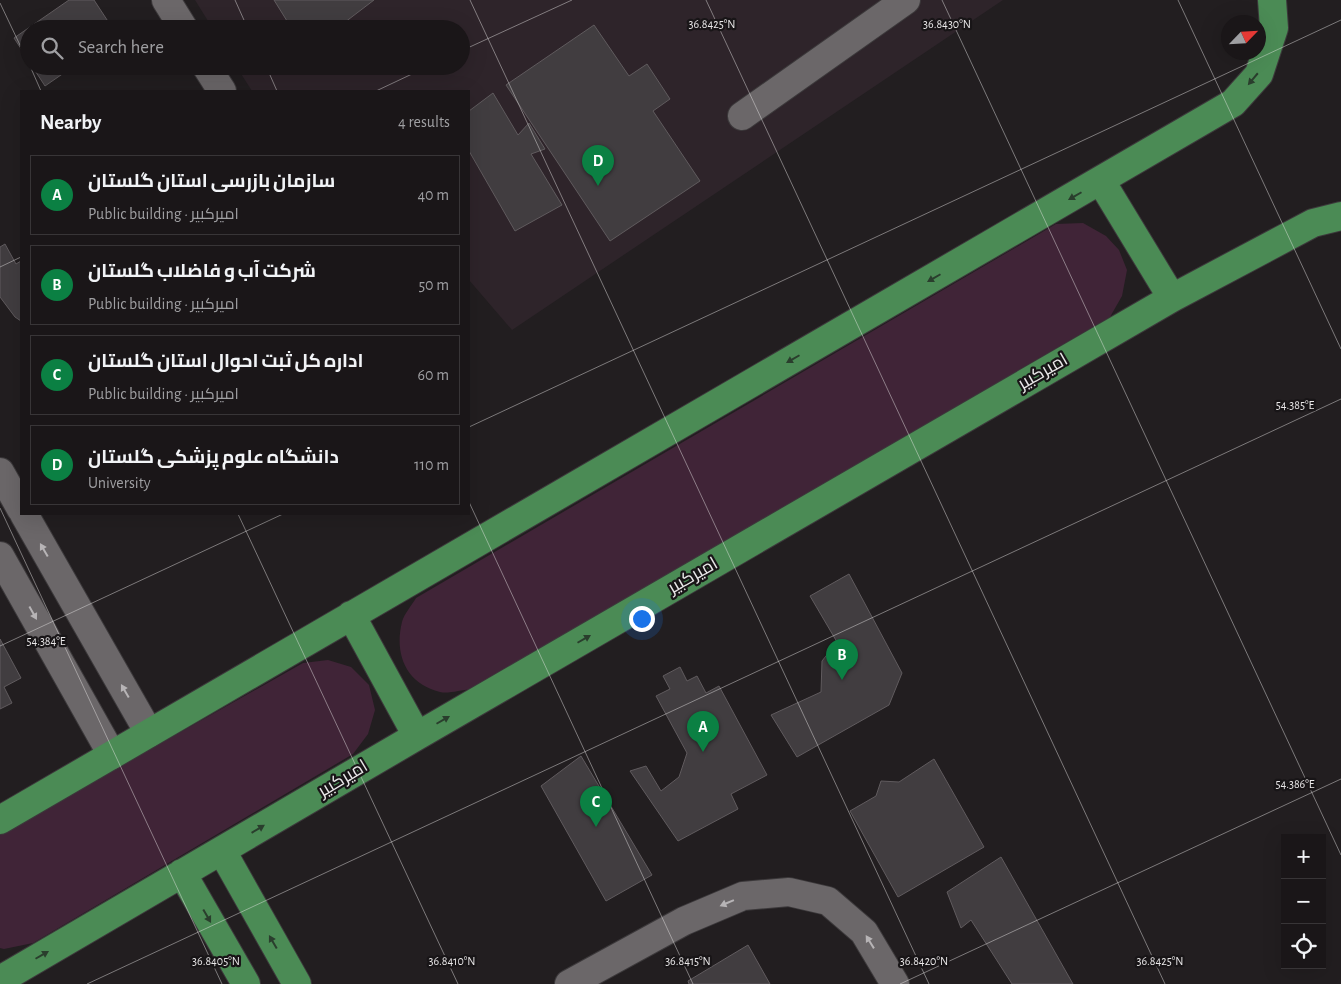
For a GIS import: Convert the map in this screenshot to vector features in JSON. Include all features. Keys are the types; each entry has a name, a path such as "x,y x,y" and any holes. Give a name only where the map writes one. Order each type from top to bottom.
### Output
{"main road":[{"path":"0,820 351,614 1233,103 1259,74 1274,28 1272,0"},
{"path":"1101,181 1172,298"},
{"name":"امیرکبیر","path":"0,980 1172,298 1313,223 1341,216"},
{"path":"351,614 417,736"},
{"path":"222,851 297,984"},
{"path":"182,873 246,984"}],"street":[{"path":"166,0 178,20"},
{"path":"742,116 906,0"},
{"path":"212,75 221,90"},
{"path":"0,472 20,507"},
{"path":"25,515 150,733"},
{"path":"0,556 112,755"},
{"path":"569,984 684,921 743,896 789,892 828,901 864,932 895,984"}],"shaded area":[{"path":"195,0 1003,0 512,330 470,281 470,90 251,90 242,75 470,75 470,20 207,20"},
{"path":"1083,223 1106,236 1119,250 1127,270 1122,296 1110,317 471,689 440,692 428,688 411,675 405,666 400,645 400,634 403,619 416,598 1056,224"},
{"path":"328,660 351,667 369,685 375,710 368,734 353,754 33,943 4,949 0,948 0,834 303,663"}],"building":[{"path":"69,0 94,0 107,20 40,20"},
{"path":"274,0 374,0 348,20 286,20"},
{"path":"594,25 629,76 647,64 670,99 653,111 700,181 610,241 506,85"},
{"path":"20,34 20,47 14,38"},
{"path":"38,75 61,75 45,86"},
{"path":"493,93 518,135 529,123 545,149 531,154 562,205 515,231 470,153 470,110"},
{"path":"5,244 16,264 20,262 20,320 15,317 0,297 0,247"},
{"path":"849,574 902,673 889,705 797,757 771,715 821,692 822,661 837,642 810,596"},
{"path":"0,639 21,678 4,687 12,703 0,709"},
{"path":"680,667 687,681 697,676 706,693 719,686 767,775 731,794 738,809 678,841 630,771 646,766 661,791 679,777 687,753 656,696 670,689 663,676"},
{"path":"581,756 652,875 606,901 541,786"},
{"path":"934,759 984,847 898,897 850,811 876,796 881,781 899,782"},
{"path":"1001,857 1073,984 1012,984 971,920 961,928 947,892"},
{"path":"748,945 770,984 689,984 688,981"}],"place":[{"name":"دانشگاه علوم پزشکی گلستان","path":"598,186"},
{"name":"شرکت آب و فاضلاب گلستان","path":"842,680"},
{"name":"سازمان بازرسی استان گلستان","path":"703,752"},
{"name":"اداره کل ثبت احوال استان گلستان","path":"596,827"}]}
